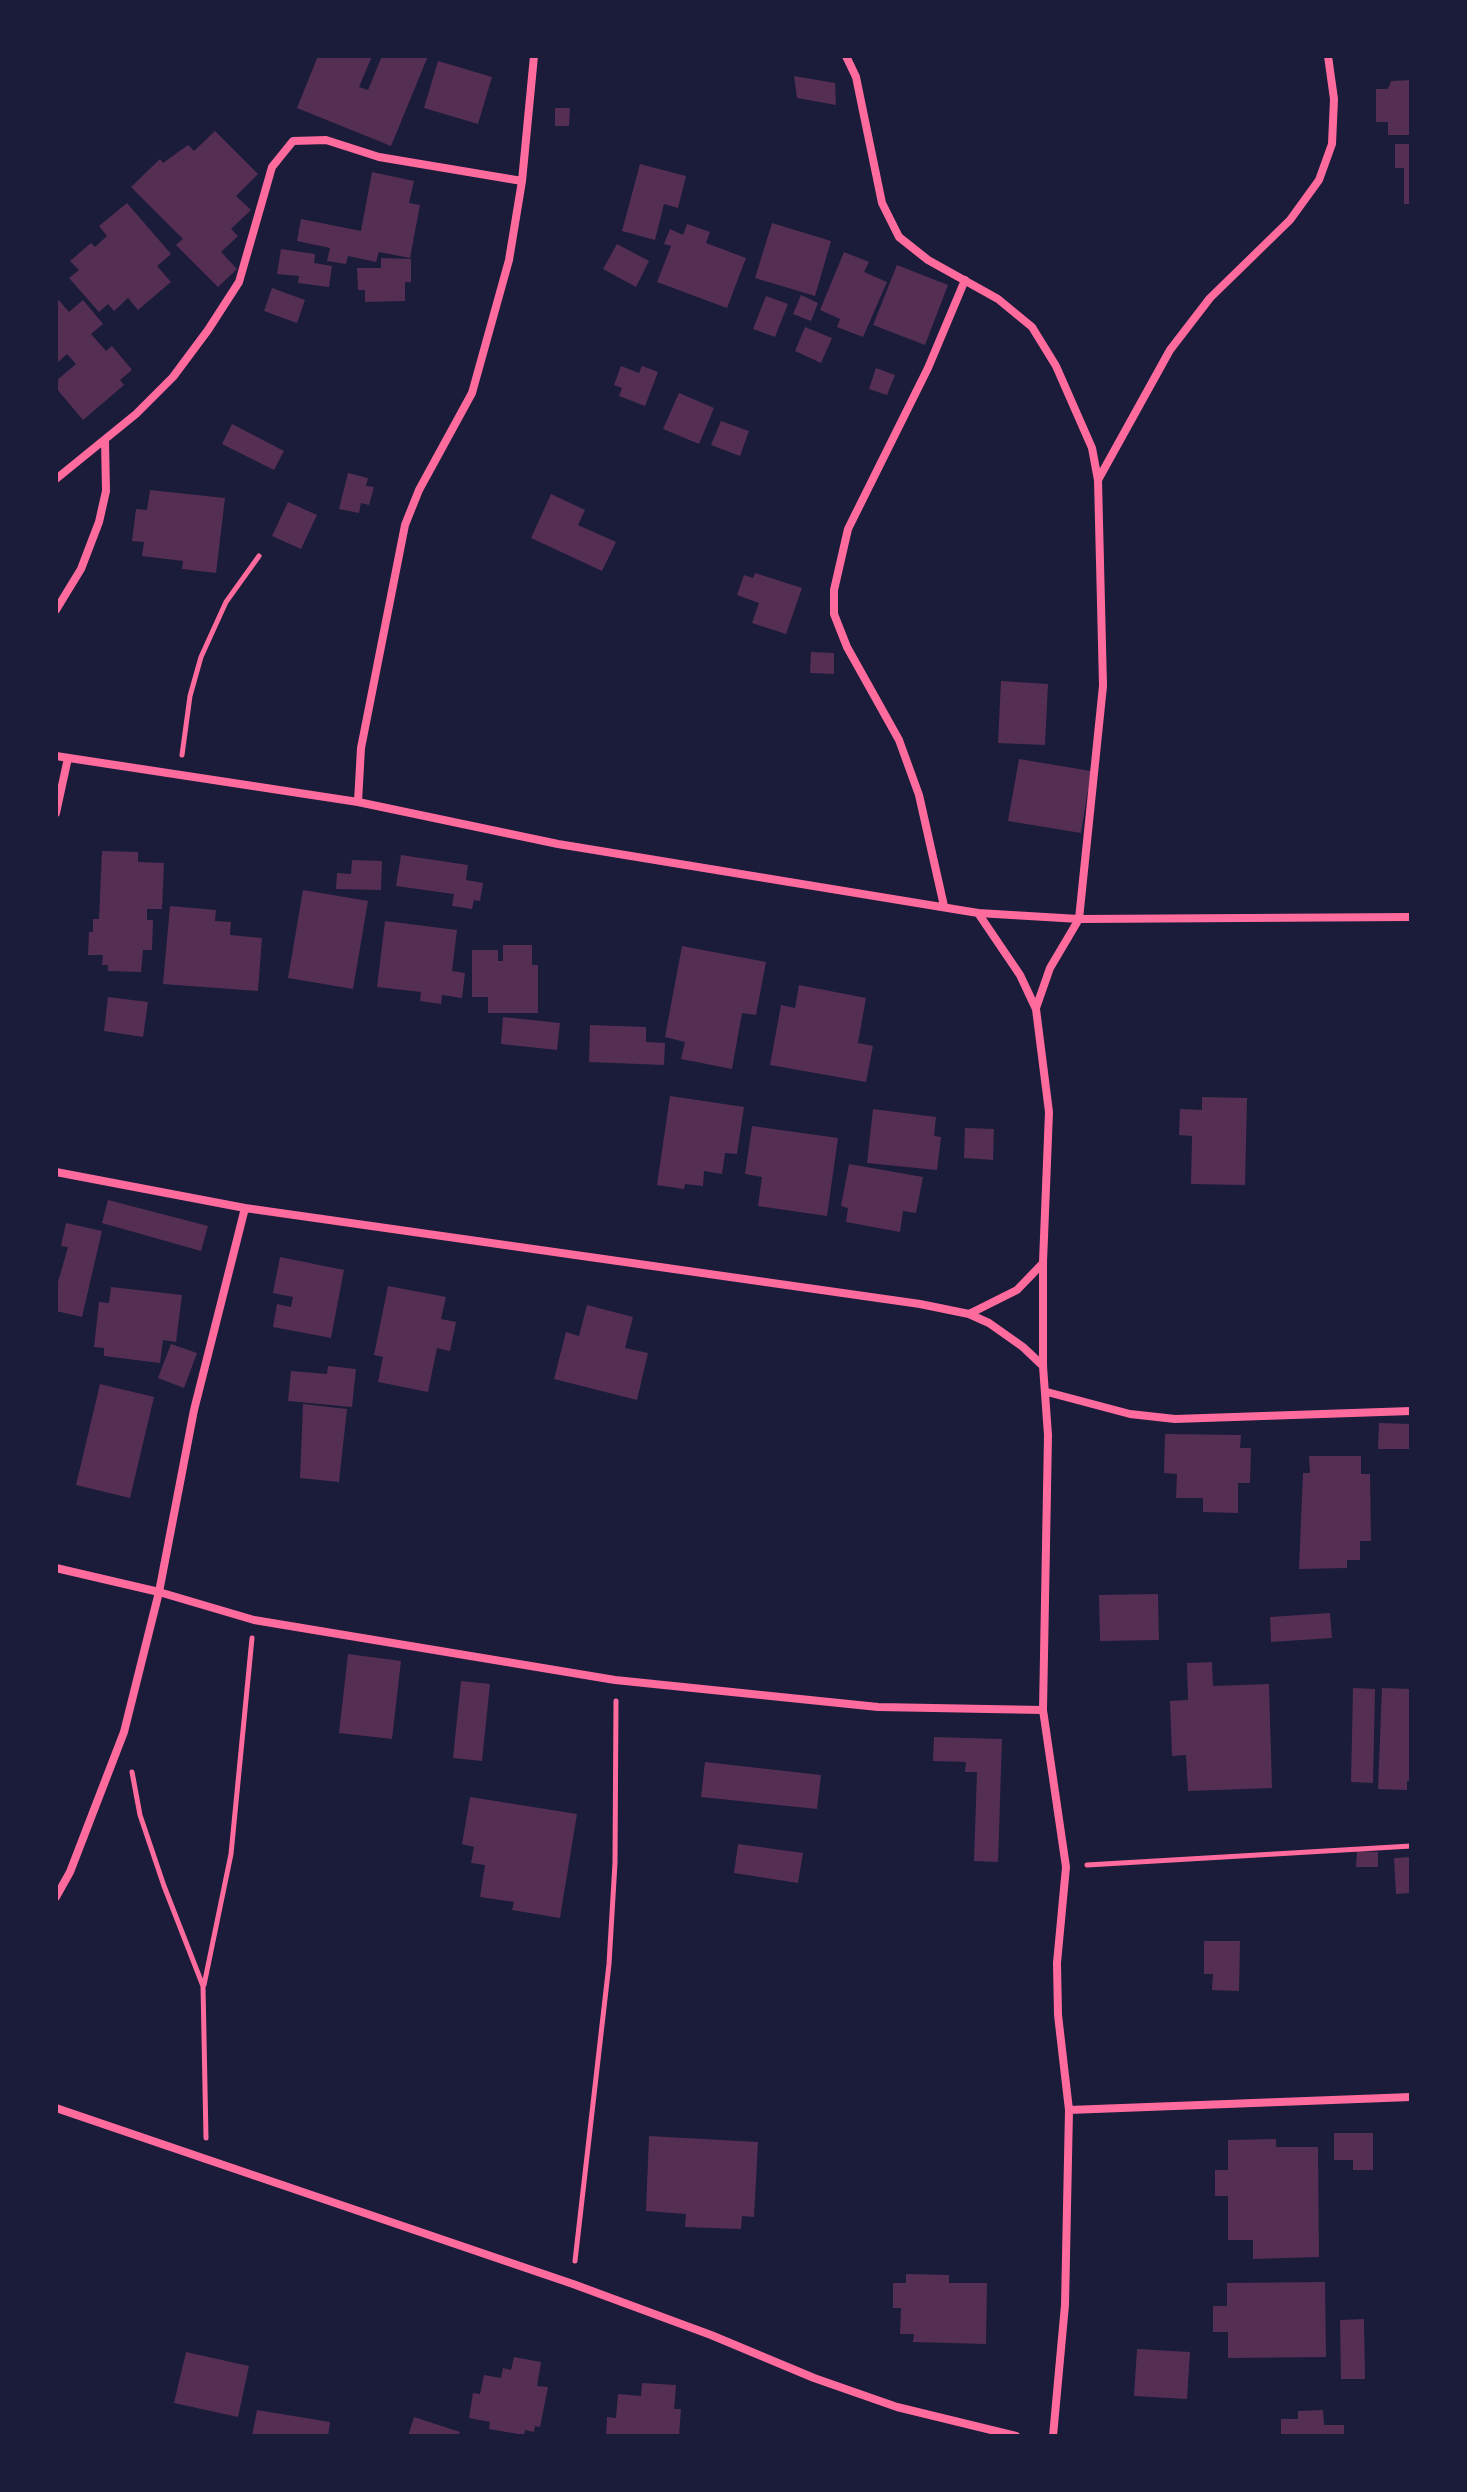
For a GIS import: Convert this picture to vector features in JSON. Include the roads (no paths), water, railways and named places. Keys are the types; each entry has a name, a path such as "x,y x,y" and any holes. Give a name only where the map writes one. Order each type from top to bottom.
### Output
{"street":[{"path":"358,802 361,748 405,525 419,490 472,393 509,260 522,181 534,56"},
{"path":"846,56 856,77 882,203 899,237 928,260 998,299 1032,327 1056,366 1092,448 1098,480 1103,686 1079,919 1050,968 1036,1009"},
{"path":"1098,480 1170,350 1210,298 1290,220 1319,180 1332,144 1334,99 1328,56"},
{"path":"56,479 105,441 173,377 239,282 272,167 293,141 326,140 379,157 522,181"},
{"path":"944,906 914,781 899,740 847,647 834,614 834,590 848,529 928,368 965,280"},
{"path":"56,610 81,569 99,522 106,491 105,441"},
{"path":"56,756 358,802 558,844 978,913 1079,919 1411,917"},
{"path":"56,813 68,758"},
{"path":"978,913 1020,975 1036,1009 1049,1112 1043,1262 1043,1366 1047,1392 1043,1710 1066,1867 1057,1963 1058,2015 1069,2110 1065,2305 1053,2436"},
{"path":"56,1172 245,1208 920,1304 969,1314 1006,1333 1043,1366"},
{"path":"56,1897 70,1872 124,1732 159,1592 194,1410 245,1208"},
{"path":"969,1314 1017,1290 1043,1262"},
{"path":"1047,1392 1130,1414 1175,1419 1411,1411"},
{"path":"56,1568 159,1592 254,1620 615,1680 878,1707 1043,1710"},
{"path":"1069,2110 1411,2097"},
{"path":"56,2108 206,2156 573,2284 897,2407 1016,2436"}]}
